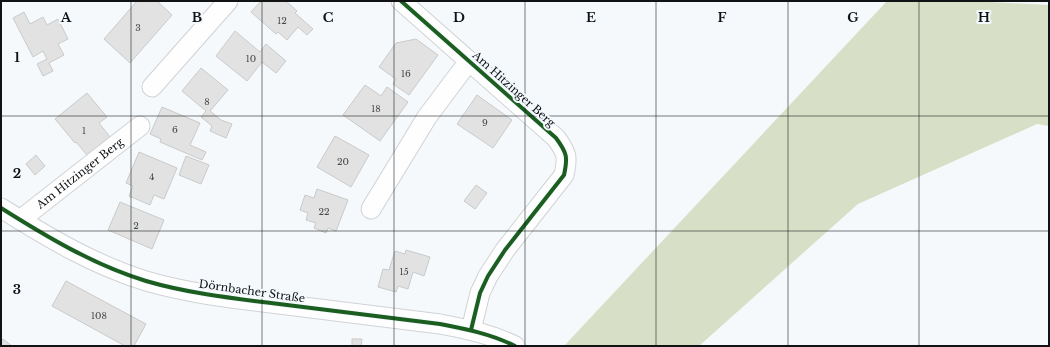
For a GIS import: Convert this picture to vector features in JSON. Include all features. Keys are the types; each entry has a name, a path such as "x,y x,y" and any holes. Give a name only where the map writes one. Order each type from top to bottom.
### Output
{"street":[{"path":"152,87 228,1"},
{"name":"Am Hitzinger Berg","path":"401,1 556,138 564,149 567,161 564,175 505,250 488,276 480,294 472,330"},
{"name":"Am Hitzinger Berg","path":"371,209 427,117 469,61"},
{"name":"Am Hitzinger Berg","path":"20,220 140,126"},
{"name":"Dörnbacher Straße","path":"1,208 49,238 82,255 114,270 146,281 192,292 440,324 472,330 502,339 515,346"}],"green space":[{"path":"887,1 970,1 1049,5 1049,126 1037,124 858,204 699,346 564,346"}],"building":[{"path":"137,1 157,1 172,15 130,63 104,39"},
{"path":"261,1 286,1 297,11 295,13 313,29 307,35 298,27 287,40 278,32 276,34 251,12"},
{"path":"24,12 30,24 43,17 47,25 58,19 68,39 58,44 64,55 49,63 53,71 43,76 37,64 47,59 43,51 33,57 13,18"},
{"path":"235,31 260,52 266,44 286,61 276,73 262,62 247,81 216,56"},
{"path":"416,39 438,55 409,95 393,84 396,79 379,67 396,43"},
{"path":"201,68 228,90 210,111 221,120 232,124 226,138 210,131 212,126 201,117 206,111 182,91"},
{"path":"365,85 381,96 387,87 408,102 380,141 343,115"},
{"path":"87,93 107,117 99,123 110,137 87,155 55,119"},
{"path":"477,95 512,120 493,148 457,124"},
{"path":"162,107 200,123 190,145 206,152 202,160 160,142 161,139 150,134"},
{"path":"335,136 369,155 351,187 317,167"},
{"path":"139,152 177,168 164,199 154,195 150,205 129,196 133,186 126,183"},
{"path":"36,155 45,166 35,175 26,164"},
{"path":"186,156 209,165 201,184 179,175"},
{"path":"476,185 487,193 475,209 464,201"},
{"path":"317,189 348,200 336,231 328,228 326,233 314,228 316,223 306,220 308,213 300,210 305,195 314,198"},
{"path":"120,202 164,220 152,249 108,230"},
{"path":"406,250 430,257 424,276 413,272 408,289 398,286 396,292 378,287 383,269 389,270 395,251 405,254"},
{"path":"66,281 146,324 134,346 125,346 52,306"},
{"path":"3,339 12,346 1,346"},
{"path":"352,339 362,339 361,346 352,346"}],"cycle path":[{"path":"401,1 556,138 566,155 564,175 505,250 488,276 480,293 471,330"},
{"path":"1,208 53,240 89,259 146,281 193,292 224,297 440,324 488,335 515,346"}]}
